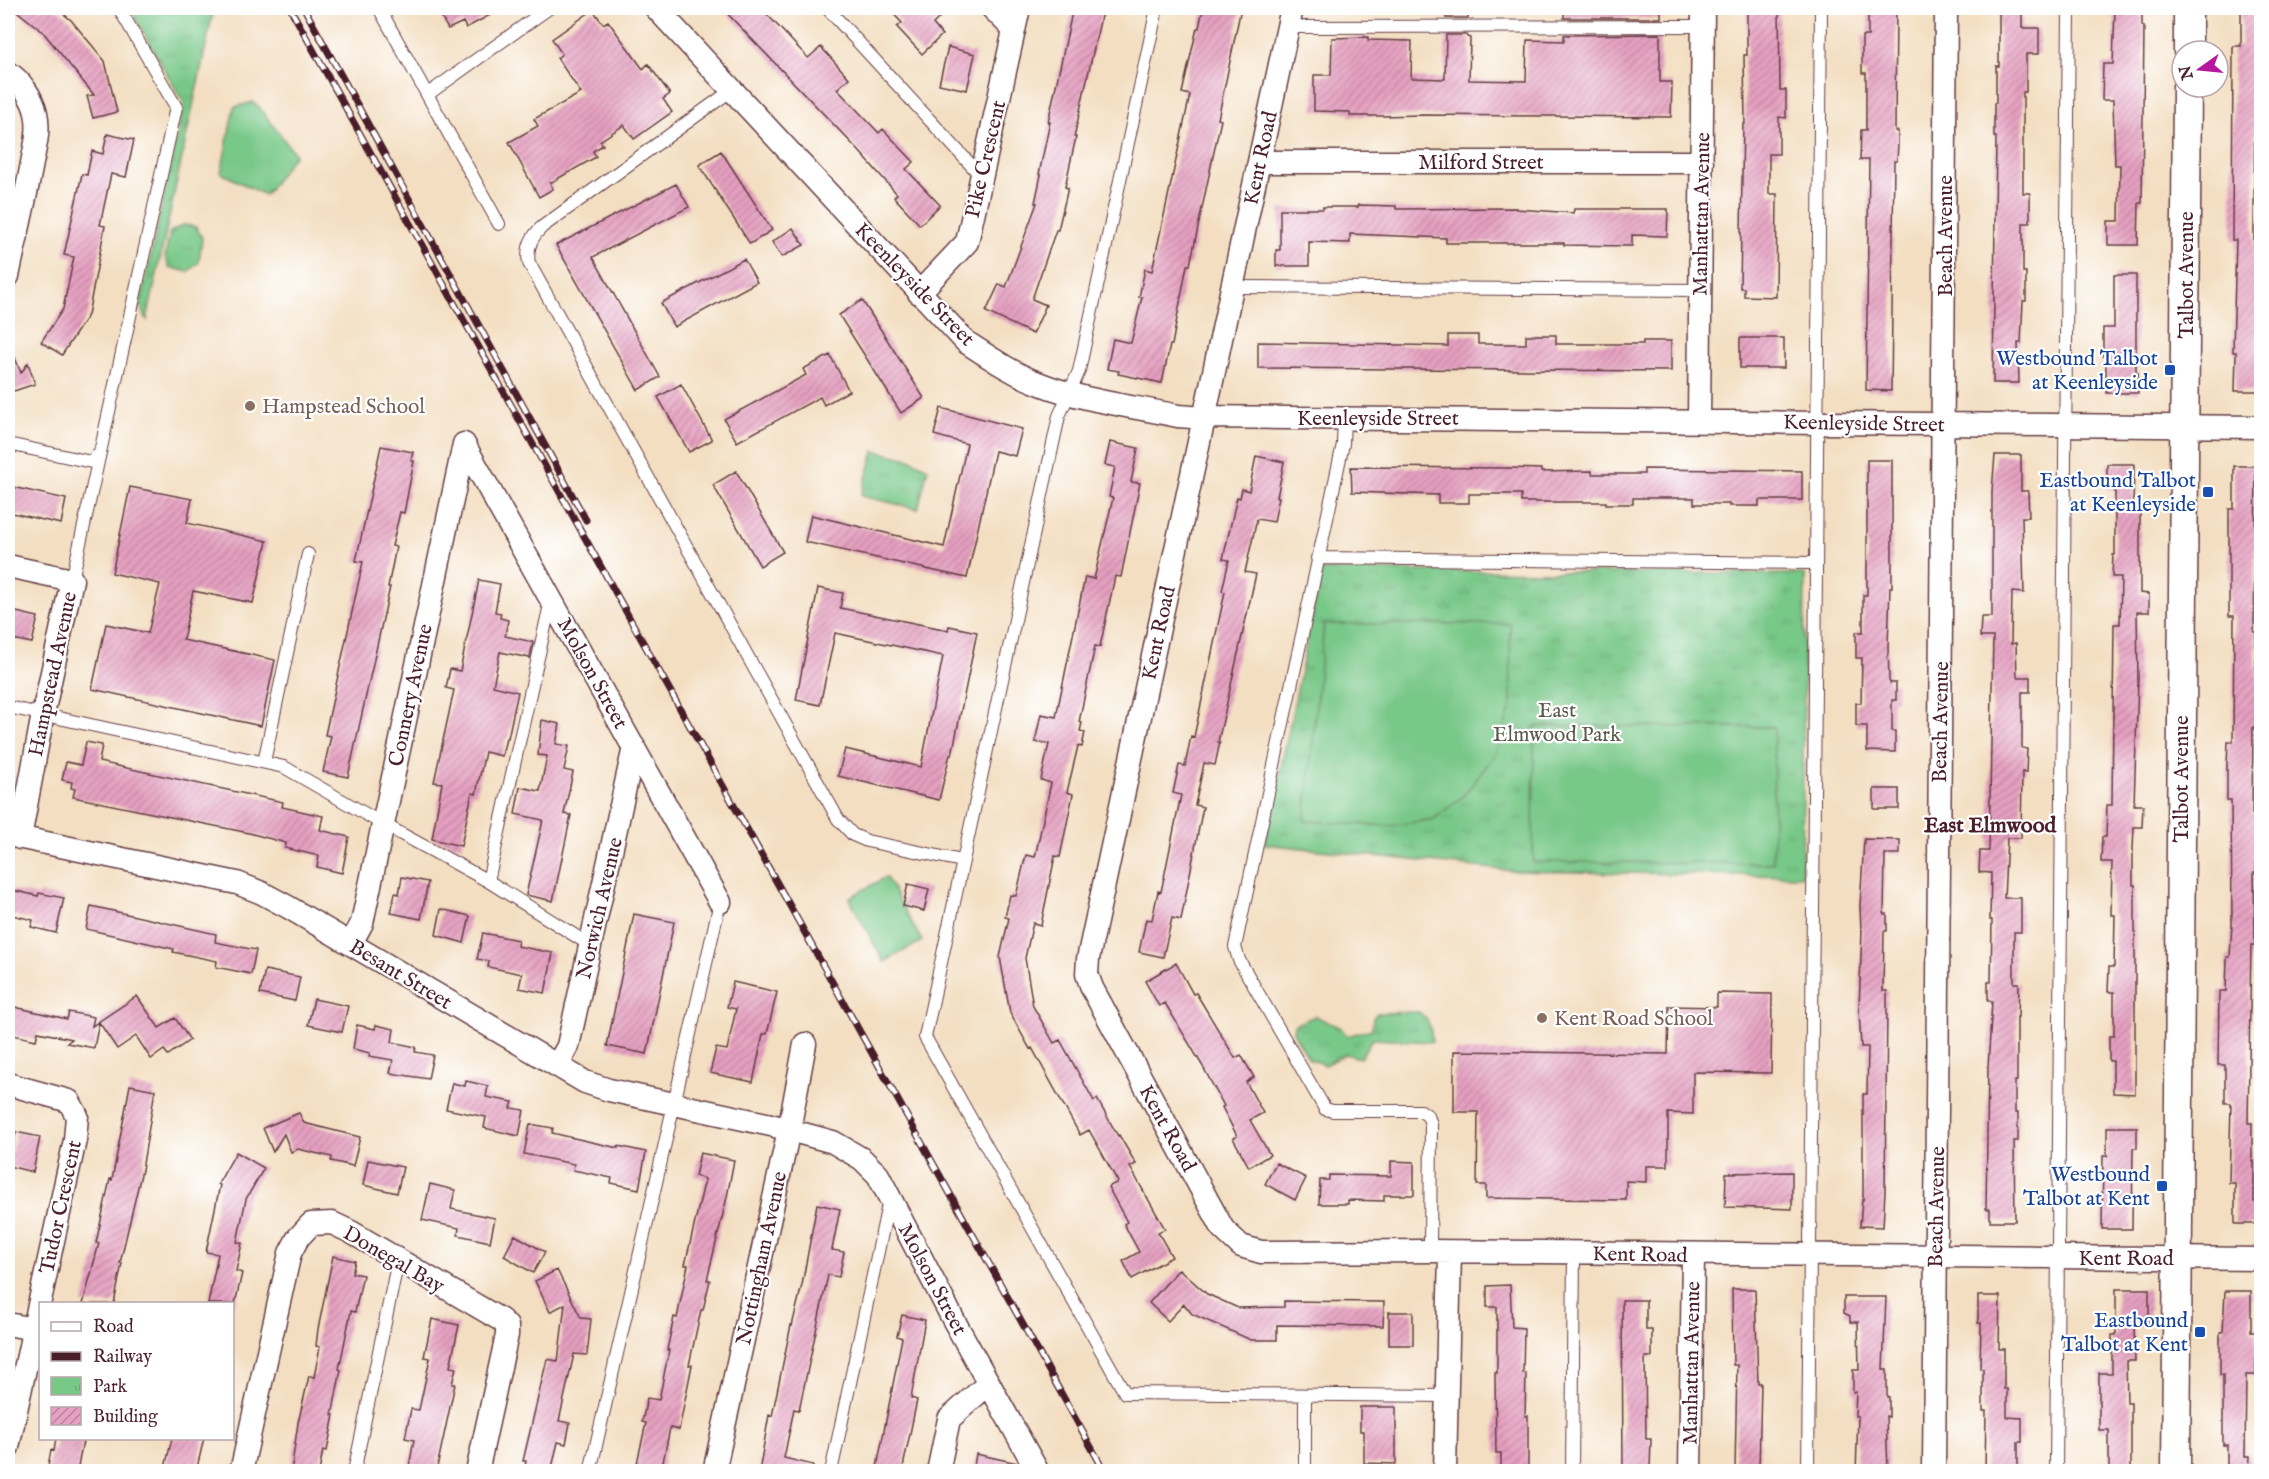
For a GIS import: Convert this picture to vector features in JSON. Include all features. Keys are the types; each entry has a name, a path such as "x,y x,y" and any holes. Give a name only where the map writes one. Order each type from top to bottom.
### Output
{"street":[{"name":"Keenleyside Street","path":"656,8 966,342 1003,366 1037,383 1068,393 1178,416 1204,418 2262,427"},
{"path":"993,8 1014,30"},
{"name":"Pike Crescent","path":"920,293 967,242 1019,8"},
{"name":"Beach Avenue","path":"1934,1472 1946,8"},
{"path":"2188,8 2188,39"},
{"name":"Kent Road","path":"1290,17 1088,959 1087,974 1092,988 1223,1229 1241,1246 1261,1252 2262,1259"},
{"name":"Manhattan Avenue","path":"1699,421 1703,17"},
{"path":"8,73 27,93 36,113 37,135 17,196 8,276"},
{"name":"Talbot Avenue","path":"2176,1472 2187,99"},
{"name":"Milford Street","path":"1260,162 1702,162"},
{"name":"Molson Street","path":"464,444 720,902"},
{"name":"Connery Avenue","path":"351,943 362,922 464,444"},
{"path":"8,566 72,580"},
{"name":"Hampstead Avenue","path":"14,837 72,580"},
{"name":"Norwich Avenue","path":"556,1066 568,1046 634,747"},
{"name":"Besant Street","path":"14,837 237,883 262,893 351,943 556,1066 597,1087 789,1130"},
{"name":"Nottingham Avenue","path":"714,1472 789,1130 805,1044"},
{"name":"Tudor Crescent","path":"8,1084 69,1101 77,1116 75,1140 8,1447"},
{"name":"Molson Street","path":"789,1130 832,1142 862,1159 878,1175 953,1319 1038,1472"},
{"name":"Donegal Bay","path":"241,1472 290,1253 298,1238 311,1224 332,1223 501,1320 507,1326 507,1335 477,1472"},
{"path":"1440,1252 1446,1396 1446,1472"},
{"name":"Manhattan Avenue","path":"1690,1472 1693,1255"},
{"path":"8,1324 33,1329"},
{"path":"938,1472 949,1419 989,1383"}],"lane":[{"path":"72,580 176,107 119,8"},
{"path":"379,8 500,224"},
{"path":"428,94 549,8"},
{"path":"827,8 981,176"},
{"path":"1157,8 1079,371 1059,416 925,1037 1125,1393 1446,1396"},
{"path":"1808,1472 1814,563 1821,8"},
{"path":"2056,1472 2069,8"},
{"path":"1290,17 1703,17"},
{"path":"732,90 542,227 530,242 529,262 838,819 860,839 962,861"},
{"path":"1233,287 1700,290"},
{"path":"1344,418 1343,444 1238,931 1236,951 1324,1109 1333,1111 1421,1111 1428,1116 1431,1124 1440,1252"},
{"path":"8,444 96,463"},
{"path":"93,447 96,463"},
{"path":"264,762 308,554"},
{"path":"1317,558 1814,563"},
{"path":"488,881 551,599"},
{"path":"8,707 284,767 488,881 590,945"},
{"path":"590,1472 720,902"},
{"path":"831,1472 889,1198"},
{"path":"1572,1472 1575,1253"},
{"path":"354,1472 398,1260"},
{"path":"1305,1396 1305,1472"}],"green space":[{"path":"130,8 214,8 147,320 140,305 184,104"},
{"path":"253,102 295,154 265,195 221,173 234,107"},
{"path":"183,225 196,227 202,238 199,262 188,272 169,267 165,257 170,232"},
{"path":"874,451 910,459 928,468 918,509 861,496"},
{"name":"East Elmwood Park","path":"1322,570 1805,574 1802,876 1513,871 1265,844"},
{"path":"1324,624 1510,624 1511,708 1495,755 1464,795 1434,819 1390,826 1305,821"},
{"path":"1534,726 1774,727 1773,863 1533,862"},
{"path":"886,877 922,941 884,962 849,898"},
{"path":"1419,1012 1426,1018 1432,1042 1372,1039 1360,1058 1345,1054 1325,1065 1309,1059 1293,1032 1294,1025 1315,1016 1341,1028 1347,1036 1372,1029 1373,1018 1377,1013"}],"building":[{"path":"13,8 56,8 71,20 105,61 117,112 93,118 87,96 94,95 43,32"},
{"path":"436,8 503,8 466,28 463,22 448,29"},
{"path":"722,8 761,8 808,58 821,47 849,78 837,89 879,133 883,129 914,162 906,169 940,205 920,225 894,197 897,194 859,151"},
{"path":"888,8 931,8 940,17 933,24 942,35 922,54 897,27 902,23"},
{"path":"1073,8 1103,8 1074,137 1076,137 1065,187 1068,188 1058,230 1056,230 1032,299 1046,305 1033,334 986,312 999,284 1006,287 1037,203 1035,203 1041,175 1039,174 1050,122 1048,122"},
{"path":"1203,8 1241,8 1218,119 1221,120 1162,383 1118,374 1119,371 1107,369 1113,339 1131,343 1142,297 1139,297 1145,269 1152,271 1190,95 1182,93"},
{"path":"1447,8 1468,8 1468,18 1446,18"},
{"path":"1564,8 1661,8 1661,18 1564,18"},
{"path":"1747,8 1779,8 1780,90 1786,90 1786,118 1779,117 1779,154 1769,154 1769,194 1777,194 1776,297 1744,296 1744,288 1740,288 1743,124 1745,124 1744,55 1747,55"},
{"path":"1868,8 1896,8 1895,131 1898,131 1898,143 1897,161 1894,161 1891,391 1866,390 1869,160 1860,160 1861,130 1866,130 1866,73 1862,73 1862,36 1868,36"},
{"path":"1999,8 2022,8 2022,28 2039,28 2039,54 2026,54 2026,92 2023,92 2023,193 2030,193 2030,223 2023,223 2023,272 2026,272 2026,301 2023,301 2021,343 2018,343 2019,383 1993,383 1996,137 1994,137 1994,103 1996,103 1996,66 1999,66"},
{"path":"2115,8 2142,8 2142,26 2144,26 2142,203 2139,203 2138,245 2108,245 2108,221 2119,221 2120,165 2115,165 2113,100 2102,100 2103,64 2113,64"},
{"path":"2241,9 2262,9 2262,90 2255,90 2254,257 2258,257 2258,367 2262,367 2262,391 2235,391 2236,352 2233,352 2236,240 2232,240 2233,46 2241,46"},
{"path":"593,10 603,24 608,21 643,69 648,64 670,94 663,99 672,112 634,139 624,125 600,141 603,145 593,151 596,157 550,183 553,189 539,197 509,142 538,126 534,119 581,93 557,58 562,54 552,39"},
{"path":"1660,34 1660,82 1672,82 1671,117 1350,116 1350,112 1314,111 1314,75 1331,75 1332,38 1368,37 1368,40 1412,41 1411,78 1445,79 1446,35 1467,35 1470,38 1469,80 1526,81 1527,40 1564,41 1564,35"},
{"path":"948,47 975,54 967,90 939,84"},
{"path":"107,134 134,140 126,177 111,174 100,225 105,226 88,315 62,355 41,342 63,309 74,257 64,255 82,174 87,175 92,151 103,154"},
{"path":"721,151 772,230 750,244 699,165"},
{"path":"676,184 689,207 593,257 660,377 638,390 556,245"},
{"path":"1358,205 1396,206 1396,209 1516,208 1573,213 1574,209 1668,209 1667,236 1632,235 1632,246 1564,245 1564,243 1446,243 1446,238 1350,234 1350,243 1309,242 1309,266 1276,266 1276,250 1280,250 1280,209 1323,209 1323,207 1358,207"},
{"path":"793,228 804,245 782,257 772,242"},
{"path":"744,259 757,282 674,327 661,303"},
{"path":"2114,275 2136,275 2138,393 2106,393 2103,328 2114,328"},
{"path":"862,300 924,398 901,413 839,315"},
{"path":"1448,335 1478,335 1478,344 1526,344 1526,335 1556,335 1556,344 1643,344 1643,341 1671,341 1671,371 1258,368 1258,342 1448,346"},
{"path":"1740,338 1784,338 1784,368 1740,368"},
{"path":"8,340 21,373 28,363 35,384 8,393"},
{"path":"830,355 849,391 824,405 820,397 737,442 724,419 806,375 803,369"},
{"path":"681,384 712,440 689,452 658,397"},
{"path":"941,408 1022,429 1015,456 995,451 967,578 805,542 811,515 944,547 967,444 934,435"},
{"path":"1110,442 1138,448 1131,482 1140,483 1121,577 1115,576 1100,647 1095,646 1079,722 1082,723 1080,731 1085,732 1082,747 1078,746 1067,792 1073,794 1060,857 1055,856 1041,925 1033,923 1025,958 1033,1006 1054,1043 1060,1040 1094,1101 1097,1099 1119,1135 1136,1164 1130,1167 1165,1229 1158,1232 1172,1257 1132,1279 1123,1261 1139,1252 1124,1224 1127,1222 1108,1187 1118,1182 1089,1130 1080,1135 1010,1013 1000,957 1009,918 1005,917 1010,895 1016,896 1026,855 1035,857 1051,783 1041,780 1049,744 1035,742 1041,714 1056,717 1085,577 1094,579 1113,498 1109,497 1115,467 1105,465"},
{"path":"381,446 413,452 411,461 414,461 404,513 400,512 392,546 396,547 388,587 390,587 348,777 323,772 331,736 325,735 363,562 356,561"},
{"path":"1995,455 2021,455 2021,491 2028,491 2029,517 2022,517 2024,593 2012,592 2011,644 2016,643 2017,677 2030,677 2030,692 2022,692 2022,748 2027,749 2026,773 2022,772 2021,838 2007,838 2004,898 2021,898 2021,932 2014,932 2014,983 2019,983 2017,1081 2015,1081 2018,1141 2014,1141 2015,1221 1990,1221 1990,1209 1986,1209 1988,1068 1992,1001 1988,1001 1988,982 1991,982 1992,920 1990,920 1991,873 1979,872 1980,851 1989,851 1993,637 1980,637 1981,617 1992,617 1992,491"},
{"path":"1256,456 1284,462 1277,497 1279,497 1274,522 1257,519 1245,572 1256,574 1218,742 1220,742 1215,765 1204,763 1195,805 1203,807 1181,920 1172,918 1163,957 1139,952 1146,919 1152,920 1158,891 1161,892 1181,795 1173,793 1179,765 1185,766 1191,736 1194,737 1225,592 1222,591 1229,560 1223,559 1237,497 1240,498 1242,489 1249,491"},
{"path":"1867,460 1892,460 1892,587 1890,587 1888,646 1889,680 1890,683 1896,683 1896,700 1892,700 1895,752 1867,751 1867,726 1856,726 1856,703 1861,703 1862,658 1856,658 1856,632 1863,632 1863,595 1867,595"},
{"path":"2107,464 2134,464 2133,510 2140,510 2140,593 2149,594 2149,612 2137,612 2138,680 2134,805 2143,805 2142,827 2134,827 2133,848 2135,1094 2113,1093 2113,1061 2109,1061 2109,1036 2114,1036 2114,992 2108,992 2109,967 2114,967 2115,915 2111,915 2112,862 2101,862 2102,837 2106,837 2107,805 2112,805 2114,624 2120,624 2121,577 2112,577 2113,555 2115,555 2115,489 2107,489"},
{"path":"2234,466 2256,466 2254,632 2256,632 2256,668 2258,668 2258,727 2253,727 2252,814 2257,814 2256,872 2254,872 2255,945 2251,945 2248,1123 2252,1123 2254,1202 2257,1202 2257,1224 2235,1224 2235,1183 2229,1183 2231,1103 2225,1103 2225,1065 2218,1065 2219,991 2226,991 2227,957 2230,957 2232,923 2231,800 2227,800 2227,764 2228,742 2233,742 2234,616 2229,616 2229,509 2234,509"},
{"path":"1351,467 1508,468 1541,469 1541,472 1592,471 1592,474 1644,474 1644,469 1802,471 1802,500 1759,500 1759,506 1729,506 1729,504 1694,504 1694,498 1633,498 1633,504 1606,504 1606,502 1521,502 1521,494 1469,494 1469,503 1438,503 1438,495 1352,492"},
{"path":"736,471 783,552 760,566 713,485"},
{"path":"8,486 66,499 61,524 8,512"},
{"path":"130,487 192,499 187,523 267,541 253,603 193,591 183,640 275,660 261,726 92,689 106,624 148,633 160,584 112,573"},
{"path":"479,580 500,584 495,612 501,613 500,618 508,620 505,636 533,642 530,658 500,652 493,686 518,692 502,756 485,752 476,794 472,793 461,846 432,839 442,783 434,782 454,690 446,688 450,669 460,671"},
{"path":"818,588 843,593 840,608 948,630 949,626 977,632 952,755 950,754 939,800 838,776 845,749 921,767 943,656 835,633 820,705 796,700"},
{"path":"8,610 38,617 32,643 8,638"},
{"path":"542,720 560,724 556,744 569,746 564,770 573,772 564,814 571,815 553,901 526,895 543,820 515,814 520,787 540,791 547,756 538,755"},
{"path":"86,742 102,745 99,762 283,802 282,807 323,816 320,830 349,837 342,873 317,867 319,856 285,848 286,843 249,833 73,797 75,789 71,788 72,782 62,780 66,762 81,765"},
{"path":"1874,789 1899,789 1899,809 1874,809"},
{"path":"1864,839 1900,840 1900,854 1885,854 1884,914 1887,914 1887,931 1884,931 1883,991 1887,991 1887,1008 1883,1227 1860,1226 1863,1200 1863,1094 1867,1094 1868,1047 1861,1047 1859,1008 1862,930 1860,906"},
{"path":"402,877 428,882 421,919 391,913 395,893 399,894"},
{"path":"908,884 929,889 924,911 903,906"},
{"path":"8,889 38,896 39,893 64,898 56,933 31,927 33,920 8,914"},
{"path":"91,906 216,934 215,942 256,950 251,974 216,967 217,961 173,952 174,949 86,929"},
{"path":"441,909 470,916 464,943 436,935"},
{"path":"634,914 674,922 647,1054 607,1046"},
{"path":"483,933 518,940 517,946 553,953 545,993 519,988 522,974 488,967 489,961 477,959"},
{"path":"1176,963 1193,994 1196,993 1235,1058 1241,1055 1254,1077 1246,1082 1263,1113 1250,1120 1270,1155 1249,1167 1233,1138 1237,1136 1222,1107 1224,1106 1202,1065 1165,1003 1159,1006 1145,981"},
{"path":"265,970 300,977 295,1001 260,994"},
{"path":"733,982 777,992 767,1034 763,1034 753,1082 710,1073 716,1048 727,1050 736,1009 727,1007"},
{"path":"1717,993 1772,994 1771,1073 1693,1072 1693,1114 1668,1113 1668,1166 1646,1166 1646,1182 1626,1181 1626,1200 1486,1198 1486,1185 1477,1185 1478,1112 1454,1112 1454,1051 1668,1054 1669,1006 1717,1007"},
{"path":"137,996 159,1028 175,1018 190,1040 168,1055 164,1050 151,1059 136,1036 117,1049 99,1022 94,1048 67,1043 72,1039 38,1032 36,1040 8,1034 10,1006 67,1019 69,1012 94,1017 92,1026"},
{"path":"314,999 348,1006 342,1032 308,1025"},
{"path":"357,1025 375,1029 376,1025 394,1029 392,1042 416,1047 415,1052 433,1055 428,1079 390,1073 393,1060 369,1056 370,1053 353,1049"},
{"path":"466,1081 488,1086 486,1097 513,1102 511,1108 524,1110 519,1136 484,1128 486,1117 446,1109 452,1083 465,1086"},
{"path":"130,1085 155,1090 142,1170 120,1263 122,1263 114,1302 84,1302 99,1243 96,1243 110,1179 112,1180"},
{"path":"299,1113 304,1123 360,1137 353,1166 331,1161 332,1157 298,1149 291,1152 284,1134 273,1152 263,1128"},
{"path":"530,1124 553,1128 552,1133 646,1152 639,1189 611,1183 612,1178 573,1170 574,1164 524,1154"},
{"path":"2107,1127 2137,1127 2137,1148 2133,1148 2132,1229 2102,1229 2103,1156 2107,1156"},
{"path":"16,1132 40,1137 33,1172 8,1166"},
{"path":"236,1152 264,1168 246,1199 237,1242 242,1243 236,1271 242,1273 235,1304 234,1302 208,1302 218,1254 206,1252 220,1185 218,1184"},
{"path":"700,1153 734,1160 727,1197 689,1365 692,1365 679,1430 670,1428 661,1472 635,1472 646,1423 642,1422 647,1398 659,1400 674,1317 677,1318 688,1265 685,1265 705,1179 695,1176"},
{"path":"368,1160 403,1167 397,1193 363,1185"},
{"path":"1391,1161 1414,1162 1414,1195 1384,1195 1384,1201 1348,1200 1348,1204 1319,1204 1320,1180 1329,1180 1329,1175 1391,1176"},
{"path":"1276,1163 1306,1178 1295,1200 1265,1184"},
{"path":"1792,1172 1792,1209 1725,1207 1726,1173"},
{"path":"430,1184 455,1190 451,1209 495,1218 490,1242 458,1235 459,1228 422,1220"},
{"path":"817,1204 840,1209 832,1250 844,1252 839,1277 828,1275 799,1410 794,1409 784,1458 813,1465 813,1472 759,1472 769,1415 772,1416 802,1285"},
{"path":"515,1235 545,1252 533,1273 504,1256"},
{"path":"333,1256 355,1261 352,1273 363,1275 355,1312 351,1311 339,1369 341,1370 327,1451 323,1450 319,1472 291,1472 298,1423 309,1376 314,1377 320,1347 316,1346 318,1329"},
{"path":"1179,1269 1207,1294 1238,1308 1284,1307 1284,1301 1384,1302 1383,1326 1277,1325 1277,1340 1251,1340 1192,1314 1184,1304 1168,1321 1149,1303"},
{"path":"557,1270 581,1318 591,1319 587,1355 574,1354 559,1421 570,1423 566,1444 558,1442 551,1472 524,1472 526,1461 523,1461 547,1359 558,1361 565,1304 550,1312 535,1281"},
{"path":"1510,1285 1512,1327 1524,1328 1523,1373 1526,1373 1525,1416 1528,1416 1528,1472 1501,1472 1501,1453 1496,1453 1497,1307 1487,1307 1487,1286"},
{"path":"1732,1289 1755,1289 1758,1383 1761,1383 1759,1472 1735,1472 1737,1365 1733,1365"},
{"path":"2116,1289 2149,1289 2149,1325 2134,1325 2135,1361 2126,1361 2127,1403 2131,1403 2131,1472 2109,1472 2109,1430 2099,1430 2099,1373 2112,1373 2112,1335 2116,1335"},
{"path":"2225,1291 2251,1291 2251,1332 2256,1332 2256,1375 2246,1375 2245,1456 2250,1456 2249,1472 2227,1472 2227,1445 2223,1445 2223,1375 2220,1375 2220,1332 2223,1332"},
{"path":"1978,1296 2000,1296 1999,1349 2004,1349 2007,1417 2022,1418 2022,1442 2018,1442 2018,1472 1985,1472 1986,1411 1983,1411 1983,1369 1980,1369 1981,1323 1978,1323"},
{"path":"1844,1297 1886,1297 1883,1370 1887,1370 1887,1397 1889,1397 1889,1417 1886,1416 1888,1472 1856,1472 1858,1416 1855,1416 1856,1392 1853,1392 1853,1370 1859,1370 1858,1322 1850,1322 1850,1316 1844,1313"},
{"path":"1622,1300 1646,1300 1646,1330 1652,1330 1652,1357 1645,1357 1646,1439 1651,1439 1650,1469 1623,1468"},
{"path":"1389,1312 1413,1312 1413,1345 1389,1345"},
{"path":"902,1315 925,1320 911,1398 917,1400 902,1472 876,1472 902,1338 897,1336"},
{"path":"432,1319 459,1325 450,1367 456,1368 452,1384 455,1384 436,1472 408,1472 414,1440 405,1438 411,1409 419,1410 430,1358 424,1357"},
{"path":"1360,1407 1396,1407 1396,1464 1364,1463 1364,1431 1360,1431"},
{"path":"56,1440 83,1441 77,1472 47,1472 51,1450 54,1451"},
{"path":"172,1440 204,1440 196,1472 164,1472"},
{"path":"976,1454 1017,1463 1022,1472 973,1472"}],"railway":[{"path":"290,8 1105,1472"},
{"path":"304,8 586,520"}],"place":[{"name":"Westbound Talbot at Keenleyside","path":"2170,370"},
{"name":"Hampstead School","path":"250,406"},
{"name":"Eastbound Talbot at Keenleyside","path":"2208,492"},
{"name":"Kent Road School","path":"1542,1018"},
{"name":"Westbound Talbot at Kent","path":"2162,1186"},
{"name":"Eastbound Talbot at Kent","path":"2200,1332"}],"district":[{"name":"East Elmwood","path":"1990,824"}]}
